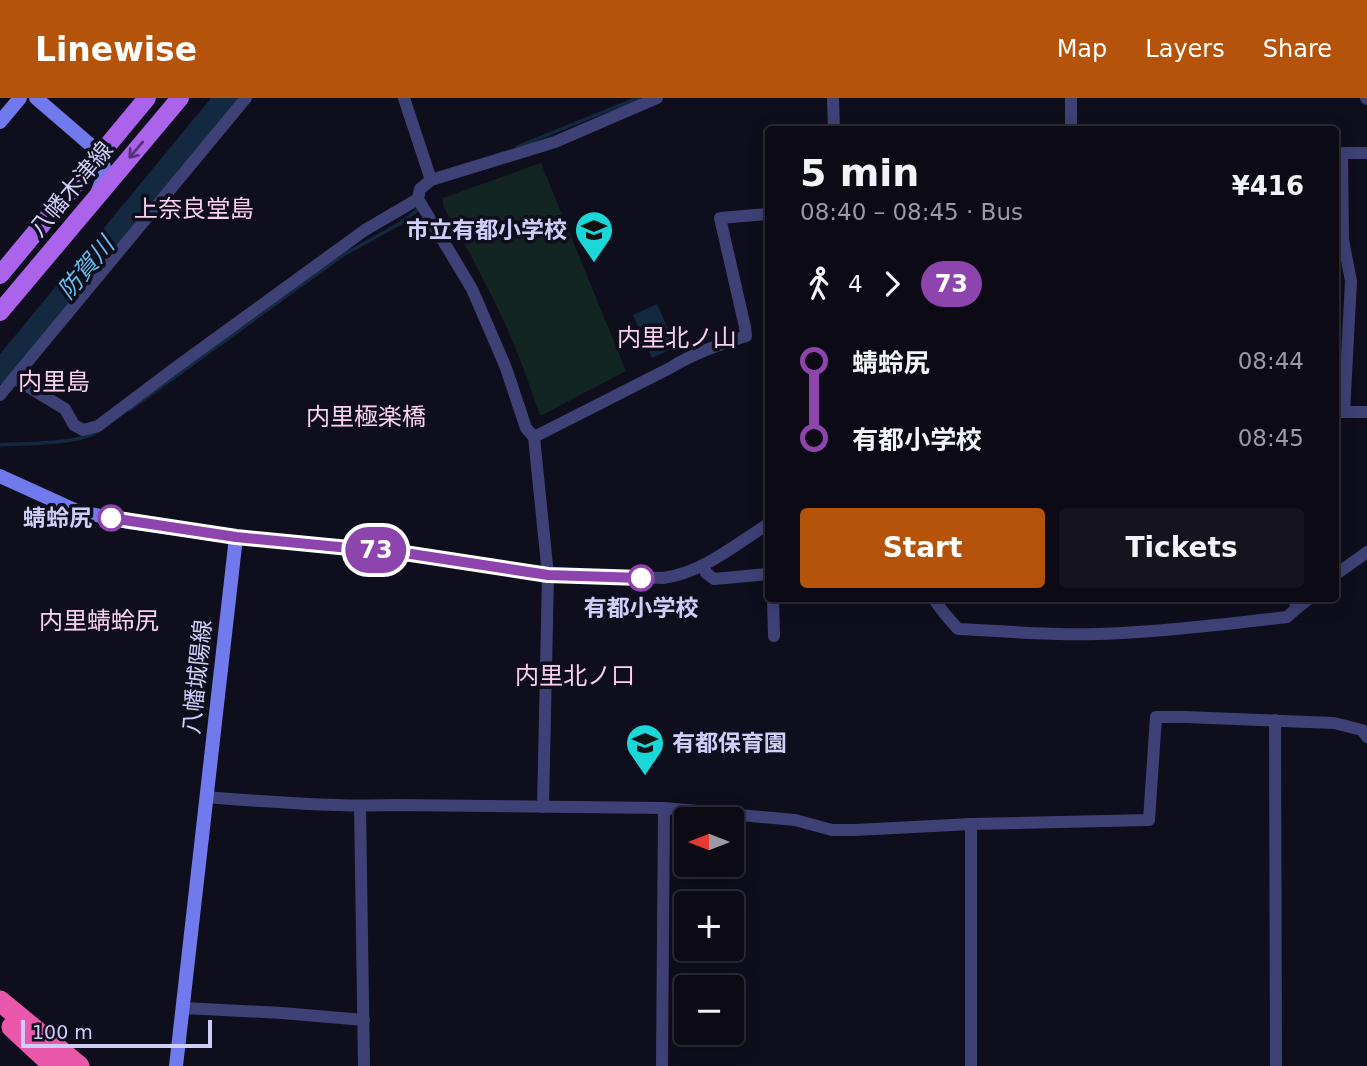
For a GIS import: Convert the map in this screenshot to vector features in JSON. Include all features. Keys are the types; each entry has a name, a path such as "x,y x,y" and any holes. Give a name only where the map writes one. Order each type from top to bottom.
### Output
{"highway":[{"path":"0,1000 79,1066"},
{"path":"0,1017 54,1066"}],"main road":[{"path":"0,122 20,98"},
{"path":"36,98 101,153 105,173 96,198"},
{"name":"八幡木津線","path":"0,275 147,98"},
{"name":"八幡木津線","path":"0,312 180,98"},
{"path":"0,476 77,511 128,522 236,537"},
{"name":"八幡城陽線","path":"176,1066 236,537"}],"street":[{"path":"0,395 246,98"},
{"path":"404,98 431,180"},
{"path":"14,378 65,409 74,425 83,430 98,426 365,230 418,199 421,189 431,180 555,142 657,98"},
{"path":"834,98 834,126"},
{"path":"1071,98 1071,126"},
{"path":"1367,153 1339,153 1343,240 1351,281 1340,412 1367,412"},
{"path":"418,199 472,289 506,368 526,428 534,437 548,575 543,807"},
{"path":"534,437 685,359 714,346 746,337 746,327 720,218 765,214"},
{"path":"236,537 411,554 548,575 663,578 678,576 704,565 765,526"},
{"path":"1339,572 1367,552"},
{"path":"704,565 706,573 714,579 765,574"},
{"path":"773,602 774,636"},
{"path":"936,602 958,629 1051,634 1193,628 1287,617 1296,603"},
{"path":"206,797 317,805 664,808 795,820 832,830 1149,820 1156,718 1174,716 1334,723 1362,730 1367,737"},
{"path":"1275,720 1276,1066"},
{"path":"360,806 365,1066"},
{"path":"662,1066 664,808"},
{"path":"971,824 971,1066"},
{"path":"184,1008 364,1020"}],"green space":[{"path":"541,163 626,371 540,415 506,325 443,206 443,198"}],"water":[{"path":"657,304 676,347 652,358 633,315"}],"waterway":[{"name":"防賀川","path":"0,372 226,98"},
{"path":"517,147 638,98"},
{"path":"129,410 343,255 399,224 418,209"},
{"path":"0,445 66,441 100,430"}],"bus line":[{"name":"73","path":"111,518 236,537 411,554 548,575 641,578"}],"place":[{"name":"市立有都小学校","path":"594,264"},
{"name":"蜻蛉尻","path":"111,518"},
{"name":"有都小学校","path":"641,578"},
{"name":"有都保育園","path":"645,777"}],"district":[{"name":"上奈良堂島","path":"194,209"},
{"name":"内里北ノ山","path":"677,338"},
{"name":"内里島","path":"54,382"},
{"name":"内里極楽橋","path":"366,417"},
{"name":"内里蜻蛉尻","path":"99,621"},
{"name":"内里北ノ口","path":"575,676"}]}
